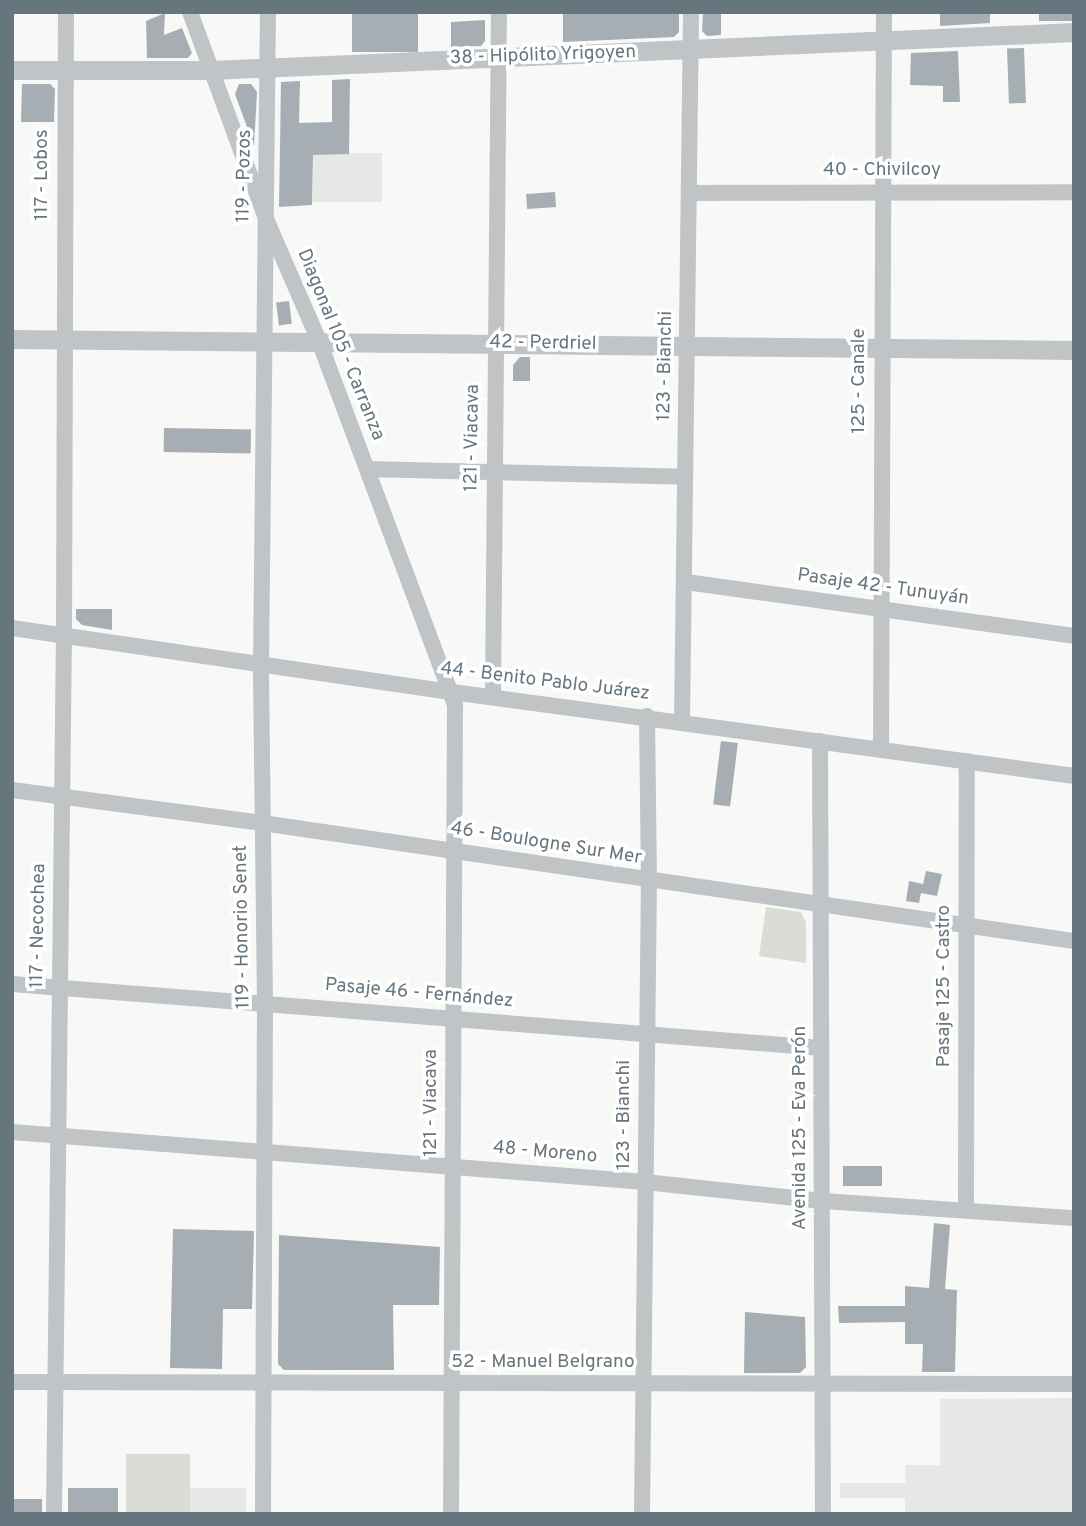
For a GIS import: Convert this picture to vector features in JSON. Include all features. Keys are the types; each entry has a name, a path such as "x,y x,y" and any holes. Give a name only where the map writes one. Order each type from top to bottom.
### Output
{"street":[{"name":"117 - Lobos","path":"63,339 65,12"},
{"name":"Diagonal 105 - Carranza","path":"190,12 266,219 319,341 452,692"},
{"name":"119 - Pozos","path":"264,340 268,12"},
{"name":"121 - Viacava","path":"493,696 499,12"},
{"name":"123 - Bianchi","path":"682,721 686,582 691,12"},
{"name":"125 - Canale","path":"881,749 884,12"},
{"name":"38 - Hipólito Yrigoyen","path":"12,70 268,68 1074,32"},
{"name":"40 - Chivilcoy","path":"690,193 1074,192"},
{"name":"42 - Perdriel","path":"12,339 1074,350"},
{"name":"117 - Necochea","path":"54,1514 64,635 63,339"},
{"name":"119 - Honorio Senet","path":"263,1514 265,1002 261,665 264,340"},
{"path":"367,469 685,477"},
{"name":"Pasaje 42 - Tunuyán","path":"686,582 1074,636"},
{"name":"44 - Benito Pablo Juárez","path":"12,628 452,692 647,716 1074,776"},
{"name":"121 - Viacava","path":"451,1514 455,852 455,705 452,692"},
{"name":"123 - Bianchi","path":"642,1514 649,881 647,716"},
{"name":"Avenida 125 - Eva Perón","path":"820,741 823,905 823,1514"},
{"name":"Pasaje 125 - Castro","path":"966,1210 967,761"},
{"name":"46 - Boulogne Sur Mer","path":"12,790 262,823 1074,941"},
{"name":"Pasaje 46 - Fernández","path":"12,984 821,1048"},
{"name":"48 - Moreno","path":"12,1132 645,1182 823,1201 1074,1219"},
{"name":"52 - Manuel Belgrano","path":"12,1382 1074,1384"}],"shaded area":[{"path":"313,153 382,153 382,202 313,202"},
{"path":"766,907 801,912 806,922 806,963 759,956"},
{"path":"1074,1398 1074,1514 905,1514 905,1498 840,1498 840,1483 905,1483 906,1465 940,1465 940,1399"},
{"path":"126,1454 190,1454 190,1514 126,1514"},
{"path":"190,1488 246,1488 246,1514 190,1514"}],"building":[{"path":"352,12 418,12 418,52 352,52"},
{"path":"563,12 679,12 679,32 674,37 563,42"},
{"path":"703,12 721,12 721,35 707,36 702,31"},
{"path":"940,12 990,12 990,23 940,26"},
{"path":"1039,12 1072,12 1072,21 1039,21"},
{"path":"165,13 164,35 182,28 192,53 188,58 147,58 146,21"},
{"path":"485,20 485,41 481,46 451,47 451,22"},
{"path":"1024,48 1026,103 1009,104 1007,49"},
{"path":"958,51 960,102 943,102 943,86 910,85 911,53"},
{"path":"350,79 349,154 313,155 312,205 279,207 281,82 300,81 299,123 332,122 332,80"},
{"path":"22,84 50,84 55,89 54,122 21,122"},
{"path":"239,84 251,84 257,92 254,146 235,94"},
{"path":"555,192 556,207 527,209 526,194"},
{"path":"289,301 292,324 279,325 276,303"},
{"path":"520,357 530,357 530,381 513,381 513,365"},
{"path":"164,428 251,430 251,454 164,452"},
{"path":"76,609 112,609 112,630 82,625 76,619"},
{"path":"721,741 738,743 730,807 713,805"},
{"path":"926,871 942,874 937,896 921,893 919,903 906,901 909,881 923,884"},
{"path":"843,1166 882,1166 882,1186 843,1186"},
{"path":"934,1223 950,1225 945,1289 957,1290 955,1372 922,1372 923,1344 905,1344 905,1322 839,1323 838,1306 905,1306 905,1286 929,1288"},
{"path":"173,1229 254,1231 252,1309 223,1309 222,1369 170,1368"},
{"path":"279,1235 440,1247 439,1305 393,1305 394,1370 284,1370 278,1364"},
{"path":"745,1312 805,1317 806,1367 800,1373 744,1373"},
{"path":"68,1488 118,1488 118,1514 68,1514"},
{"path":"12,1499 42,1499 42,1514 12,1514"}]}
